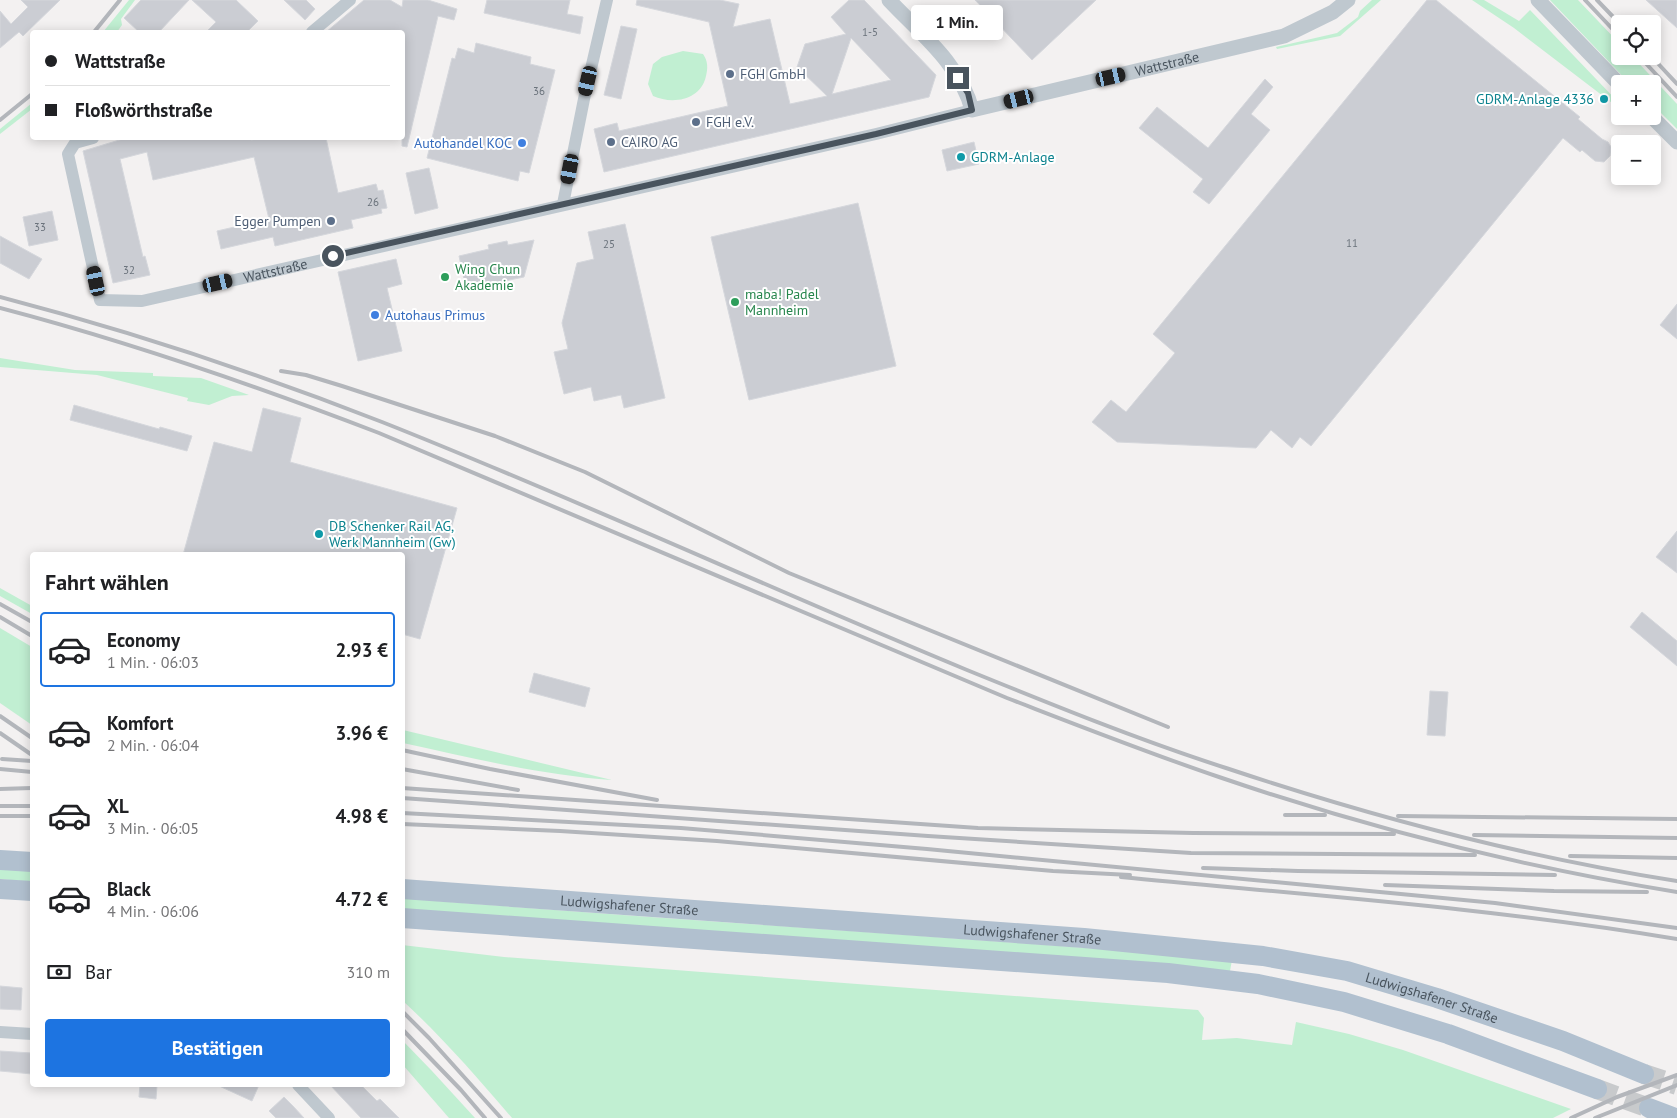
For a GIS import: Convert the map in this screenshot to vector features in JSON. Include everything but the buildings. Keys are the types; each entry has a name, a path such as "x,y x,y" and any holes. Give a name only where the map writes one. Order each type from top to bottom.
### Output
{"main road":[{"path":"0,860 30,862"},
{"path":"0,889 30,892"},
{"name":"Ludwigshafener Straße","path":"405,889 1084,938 1263,956 1346,971 1437,998 1563,1041 1644,1074"},
{"name":"Ludwigshafener Straße","path":"405,918 1168,973 1258,984 1344,1002 1448,1034 1597,1089"},
{"path":"1649,1108 1675,1118"}],"street":[{"path":"314,30 350,0"},
{"path":"562,204 607,0"},
{"path":"889,0 949,63 968,93 972,110"},
{"name":"Wattstraße","path":"86,140 76,143 68,154 100,300 142,300 868,136 1284,36 1333,12 1348,0"},
{"path":"1538,0 1611,76"},
{"path":"1660,125 1677,142"},
{"path":"0,1032 30,1034"},
{"path":"300,1087 329,1118"}],"green space":[{"path":"129,0 135,0 121,19 122,25 118,30 105,30"},
{"path":"1372,0 1381,0 1340,36 1277,49 1276,47 1337,33 1358,17 1360,11"},
{"path":"1472,0 1484,0 1519,21 1530,10 1611,95 1611,102 1514,28"},
{"path":"1550,0 1578,0 1611,35 1611,64"},
{"path":"683,51 703,54 705,57 707,67 703,84 692,95 677,100 661,99 653,96 648,84 653,64 662,57"},
{"path":"1612,65 1640,65 1650,75 1621,75"},
{"path":"1661,87 1677,104 1677,129 1661,113"},
{"path":"30,105 30,111 0,134 0,129"},
{"path":"0,358 75,370 153,373 153,376 201,378 249,395 232,396 209,405 187,401 188,398 97,375 0,367"},
{"path":"0,588 30,605 30,613 0,596"},
{"path":"0,628 30,646 30,724 0,703"},
{"path":"405,730 612,780 585,778 481,760 405,743"},
{"path":"0,869 30,870 30,882 0,879"},
{"path":"405,898 1025,943 1232,960 1230,971 405,909"},
{"path":"405,945 504,957 1198,1010 1204,1018 1202,1040 1237,1038 1292,1045 1296,1022 1349,1034 1403,1050 1571,1109 1553,1118 512,1118 432,1029 405,1003"},
{"path":"405,1043 475,1118 449,1118 405,1067"}],"tunnel":[{"path":"1644,1074 1677,1085"},
{"path":"1597,1089 1649,1108"}],"railway":[{"path":"96,30 120,0"},
{"path":"1585,0 1611,27"},
{"path":"1597,0 1611,15"},
{"path":"1647,65 1677,97"},
{"path":"1659,65 1677,84"},
{"path":"0,120 30,96"},
{"path":"0,297 97,324 193,354 382,422 529,482 967,670 1161,746 1281,786 1449,834 1563,860 1677,881"},
{"path":"0,308 96,335 191,365 379,433 1007,698 1192,768 1275,796 1446,844 1561,871 1677,892"},
{"path":"281,371 306,375 495,436 585,472 789,573 1168,727"},
{"path":"0,604 30,621"},
{"path":"0,617 30,635"},
{"path":"0,716 30,737"},
{"path":"0,733 30,754"},
{"path":"405,751 490,769 657,800"},
{"path":"2,759 30,761"},
{"path":"0,769 30,772"},
{"path":"405,770 518,790"},
{"path":"0,789 30,788"},
{"path":"405,788 978,828 1193,833 1394,834"},
{"path":"405,798 1191,853 1475,855"},
{"path":"0,806 30,806"},
{"path":"405,813 681,828 927,849 1495,903 1677,928"},
{"path":"1285,815 1325,815"},
{"path":"0,816 30,816"},
{"path":"1398,816 1677,819"},
{"path":"405,824 560,831 717,841 1053,871 1130,875"},
{"path":"1474,835 1677,838"},
{"path":"1570,856 1677,858"},
{"path":"1203,868 1555,875"},
{"path":"1121,877 1469,911 1608,928 1677,939"},
{"path":"1385,885 1647,892"},
{"path":"405,1014 501,1118"},
{"path":"405,1032 461,1090 485,1118"},
{"path":"1571,1118 1617,1097 1677,1075"},
{"path":"1595,1118 1677,1085"}],"place":[{"name":"FGH GmbH","path":"730,74"},
{"name":"GDRM-Anlage 4336","path":"1604,99"},
{"name":"FGH e.V.","path":"696,122"},
{"name":"CAIRO AG","path":"611,142"},
{"name":"Autohandel KOC","path":"522,143"},
{"name":"GDRM-Anlage","path":"961,157"},
{"name":"Egger Pumpen","path":"331,221"},
{"name":"Wing Chun Akademie","path":"445,277"},
{"name":"maba! Padel Mannheim","path":"735,302"},
{"name":"Autohaus Primus","path":"375,315"},
{"name":"DB Schenker Rail AG, Werk Mannheim (Gw)","path":"319,534"}],"route":[{"path":"333,256 876,134 972,110 968,93 958,78"}]}
